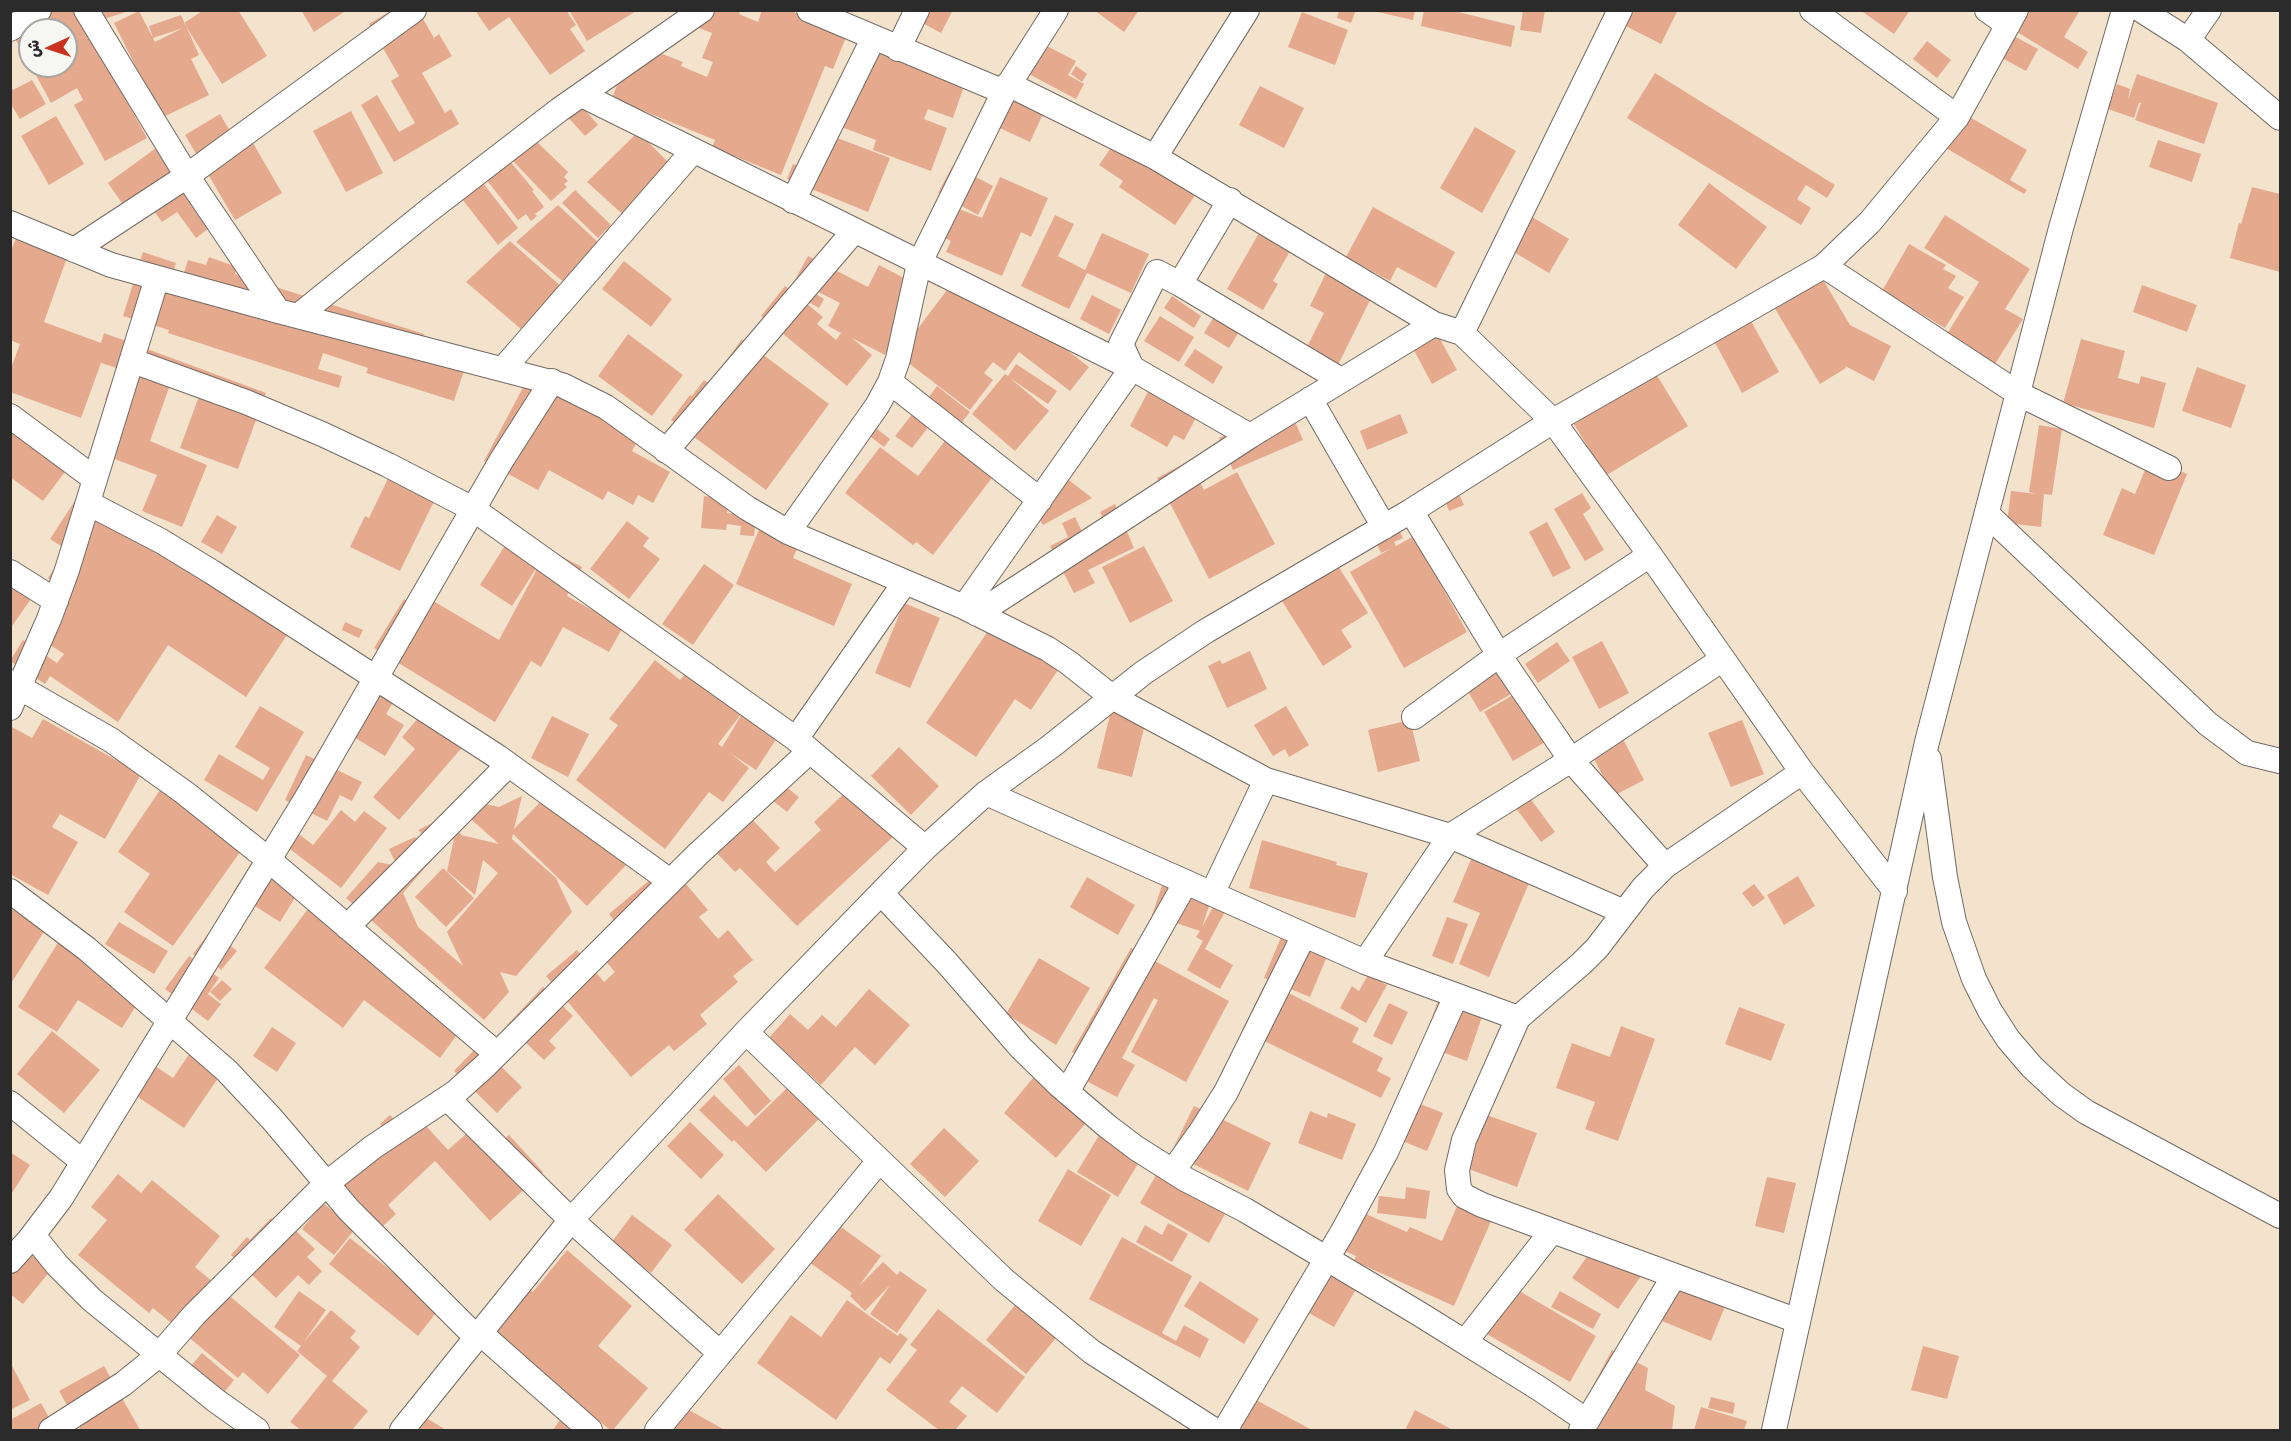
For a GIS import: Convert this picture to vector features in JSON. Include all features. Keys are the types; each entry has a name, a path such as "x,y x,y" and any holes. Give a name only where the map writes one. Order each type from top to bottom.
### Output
{"street":[{"path":"10,29 39,10"},
{"path":"86,10 187,176 288,313"},
{"path":"74,250 187,176 414,10"},
{"path":"288,313 550,117 702,10"},
{"path":"808,10 898,49 1006,88 1155,157 1434,324 1462,333 1553,421 1802,772 1895,891"},
{"path":"898,49 917,10"},
{"path":"788,532 877,406 890,382 898,359 920,264 1006,88 1056,10"},
{"path":"1155,157 1247,10"},
{"path":"1462,333 1620,10"},
{"path":"1812,10 1957,117"},
{"path":"402,1431 477,1334 571,1220 746,1032 881,893 925,848 986,793 1050,747 1112,697 1206,631 1411,511 1553,421 1824,266 1870,222 1957,117 2012,18 1987,10"},
{"path":"1774,1431 1927,742 2061,228 2124,10"},
{"path":"2141,10 2188,40 2280,118"},
{"path":"2188,40 2209,10"},
{"path":"793,201 873,39"},
{"path":"582,95 1132,368 1250,436"},
{"path":"503,369 693,151"},
{"path":"1180,284 1230,200"},
{"path":"10,223 111,265 552,381 606,407 747,508 788,532 970,610 1055,654 1112,697 1266,780 1450,836 1624,912"},
{"path":"666,451 854,231"},
{"path":"1824,266 2019,394 2169,468"},
{"path":"1132,368 1121,344 1157,272 1341,380"},
{"path":"157,278 133,361 56,601 13,693 111,740 148,766 269,860 497,1054"},
{"path":"970,610 1434,324"},
{"path":"133,361 246,402 322,434 472,509 803,745 925,848"},
{"path":"970,610 1040,500 1132,368"},
{"path":"10,1261 61,1198 269,860 472,509 552,381"},
{"path":"890,382 1040,500"},
{"path":"1310,399 1384,527"},
{"path":"10,416 95,479"},
{"path":"88,503 182,553 508,765 670,881"},
{"path":"1411,511 1499,655 1571,760 1665,866"},
{"path":"1988,514 2208,724 2247,753 2280,761"},
{"path":"1414,717 1499,655 1650,555"},
{"path":"10,572 56,601"},
{"path":"51,1431 123,1384 159,1355 195,1314 327,1184 388,1137 447,1098 497,1054 803,745 905,582"},
{"path":"1365,962 1450,836 1571,760 1723,659"},
{"path":"1927,742 1945,877 1954,922 1974,979 1990,1011 2008,1039 2054,1088 2086,1112 2280,1216"},
{"path":"347,927 508,765"},
{"path":"1798,1321 1471,1200 1464,1196 1458,1183 1458,1162 1464,1140 1518,1018 1582,963 1665,866 1802,772"},
{"path":"1212,894 1266,780"},
{"path":"986,793 1365,962 1518,1018"},
{"path":"1067,1092 1186,882"},
{"path":"10,891 73,937 200,1046 247,1090 388,1251 477,1334 590,1431"},
{"path":"881,893 948,964 1021,1048 1067,1092 1136,1148 1245,1210 1465,1342 1584,1426 1674,1276"},
{"path":"1173,1171 1226,1092 1304,935"},
{"path":"1225,1431 1386,1152 1456,996"},
{"path":"746,1032 1004,1280 1092,1352 1214,1431"},
{"path":"447,1098 571,1220 720,1353"},
{"path":"10,1103 83,1162"},
{"path":"657,1431 879,1161"},
{"path":"1465,1342 1552,1231"},
{"path":"33,1235 74,1283 159,1355 257,1431"}],"building":[{"path":"30,10 76,10 147,138 105,161 74,105 83,100 77,88 51,103 37,78 78,78 78,18 22,18"},
{"path":"98,10 129,10 129,11 101,20"},
{"path":"204,10 238,10 267,56 222,84 184,23"},
{"path":"301,10 347,10 314,32"},
{"path":"392,10 418,10 434,38 439,34 452,56 422,73 445,113 451,109 459,124 394,162 361,105 377,95 399,132 415,123 391,81 399,76 369,24"},
{"path":"475,10 566,10 576,25 570,29 585,51 550,75 509,17 489,31"},
{"path":"569,10 638,10 587,41"},
{"path":"688,10 740,10 739,14 758,22 762,10 789,10 802,16 851,25 833,69 825,66 781,175 712,147 715,140 612,98 634,43 683,62 681,66 707,77 713,62 702,58 712,33 683,22"},
{"path":"919,10 953,10 941,33 915,19"},
{"path":"1094,10 1139,10 1124,32"},
{"path":"1339,10 1356,10 1351,23 1337,18"},
{"path":"1369,10 1415,10 1413,20"},
{"path":"1424,10 1450,10 1515,26 1511,47 1421,26"},
{"path":"1523,10 1545,10 1541,33 1520,30"},
{"path":"1619,10 1678,10 1661,44 1614,20"},
{"path":"1860,10 1910,10 1894,34"},
{"path":"2023,10 2080,10 2064,37 2088,52 2078,69 2012,29"},
{"path":"139,11 155,42 183,28 153,38 149,26 181,15 199,55 191,59 209,95 161,118 114,23"},
{"path":"1302,12 1348,30 1335,65 1288,47"},
{"path":"18,22 18,44 10,30"},
{"path":"1025,35 1076,61 1068,75 1084,84 1076,99 1010,64"},
{"path":"2012,35 2038,49 2026,71 2000,57"},
{"path":"1927,41 1951,60 1937,78 1913,59"},
{"path":"859,42 964,86 953,118 928,109 924,119 947,128 931,171 873,150 876,140 828,122"},
{"path":"1076,66 1087,74 1082,82 1071,74"},
{"path":"1655,73 1835,185 1827,198 1806,185 1797,199 1811,208 1801,225 1627,118"},
{"path":"2137,74 2218,103 2204,144 2135,120 2141,103 2139,103 2134,118 2108,109 2117,84 2130,89 2128,100"},
{"path":"996,78 1050,103 1030,142 978,118"},
{"path":"32,80 46,104 20,119 10,103 10,85 13,90"},
{"path":"1260,86 1304,108 1284,148 1239,125"},
{"path":"578,102 598,125 585,136 565,114"},
{"path":"351,111 383,173 346,192 313,131"},
{"path":"220,114 234,138 246,131 282,193 235,220 185,135"},
{"path":"1966,115 2027,150 2010,180 2027,190 2024,194 1946,148"},
{"path":"56,116 84,164 49,185 21,136"},
{"path":"1475,127 1516,151 1482,213 1440,188"},
{"path":"819,131 890,158 868,212 787,179 793,164 809,170"},
{"path":"638,132 674,168 629,220 587,182"},
{"path":"534,139 568,172 564,177 568,181 564,184 567,187 551,201 513,161"},
{"path":"2158,140 2201,154 2192,182 2149,167"},
{"path":"1113,145 1200,188 1175,225 1119,187 1123,181 1099,165"},
{"path":"156,148 212,226 196,238 177,212 162,222 154,211 128,212 108,183"},
{"path":"508,159 534,190 532,191 544,207 535,214 537,216 531,221 526,214 518,220 482,174"},
{"path":"953,165 993,186 978,215 938,193"},
{"path":"1000,177 1048,198 1031,237 1021,232 1002,276 946,252 951,241 945,238 957,208 982,218"},
{"path":"483,183 518,228 498,245 462,199"},
{"path":"1709,183 1767,227 1736,269 1678,225"},
{"path":"2252,187 2280,194 2280,272 2230,258"},
{"path":"575,190 611,225 598,238 562,203"},
{"path":"558,205 600,244 566,284 516,242"},
{"path":"1373,207 1455,252 1436,288 1397,267 1390,281 1346,257"},
{"path":"1522,211 1569,239 1549,273 1502,245"},
{"path":"1055,215 1074,224 1058,256 1085,270 1102,233 1149,254 1131,293 1087,273 1069,309 1021,286"},
{"path":"1945,215 2030,269 2005,309 2023,319 1995,364 1947,334 1979,282 1924,248"},
{"path":"1263,226 1294,244 1273,281 1278,284 1263,310 1227,289"},
{"path":"19,231 70,249 44,322 101,343 104,333 266,393 238,469 180,448 199,396 170,385 150,441 207,465 182,527 142,511 157,475 93,451 110,402 105,400 117,368 101,363 81,418 10,392 10,371 20,344 10,340 10,253"},
{"path":"510,241 563,288 521,329 466,282"},
{"path":"1909,244 1946,265 1943,269 1956,276 1948,288 1964,297 1945,328 1882,291"},
{"path":"143,252 176,263 170,282 180,285 188,260 206,265 209,257 237,267 235,274 424,334 423,337 470,352 454,401 366,373 368,368 323,353 318,369 342,376 339,388 168,333 169,330 123,316"},
{"path":"808,256 868,287 879,265 921,287 885,355 852,338 872,355 847,386 761,316 785,286 823,317 817,324 836,340 841,333 828,326 840,303 795,280"},
{"path":"624,261 672,299 651,327 602,289"},
{"path":"1328,269 1374,292 1338,365 1306,349 1324,313 1310,306"},
{"path":"956,278 1063,347 1089,367 1070,391 1019,352 1005,371 993,362 984,373 993,380 970,410 898,355"},
{"path":"1822,278 1850,325 1891,346 1874,381 1845,366 1846,368 1820,384 1774,307"},
{"path":"2142,285 2197,305 2187,332 2133,312"},
{"path":"811,291 824,299 819,308 805,300"},
{"path":"1092,295 1121,310 1109,334 1080,319"},
{"path":"1172,296 1201,316 1194,328 1164,308"},
{"path":"1217,312 1242,327 1229,348 1204,333"},
{"path":"1160,316 1194,337 1179,362 1144,341"},
{"path":"1750,319 1779,372 1742,393 1713,339"},
{"path":"1434,328 1457,370 1432,384 1409,341"},
{"path":"628,334 683,375 652,416 598,376"},
{"path":"742,339 829,404 766,490 671,420 704,380 726,396 734,385 717,373"},
{"path":"2081,339 2125,351 2118,378 2139,384 2141,376 2166,383 2154,428 2063,403"},
{"path":"1195,349 1223,367 1213,384 1184,365"},
{"path":"1016,364 1057,391 1048,404 1010,378 1049,411 1015,451 972,414 1005,374 1008,376"},
{"path":"2197,367 2246,385 2231,428 2182,411"},
{"path":"1656,374 1688,426 1605,476 1574,424"},
{"path":"528,378 639,438 632,451 670,472 653,503 638,495 633,505 608,491 603,500 549,470 538,490 484,461"},
{"path":"937,386 970,412 955,431 1001,466 933,555 916,542 913,545 845,493 880,447 918,476 947,438 930,425 912,448 895,436"},
{"path":"1150,388 1198,414 1184,440 1174,435 1167,447 1130,426"},
{"path":"10,408 76,457 43,501 10,477"},
{"path":"1289,408 1303,440 1233,470 1219,438"},
{"path":"1400,414 1408,433 1367,450 1360,431"},
{"path":"859,415 890,439 884,447 853,423"},
{"path":"2039,425 2062,429 2052,495 2044,494 2041,527 2007,523 2011,491 2037,494 2029,492"},
{"path":"2150,458 2187,474 2154,555 2103,535 2122,488 2135,494"},
{"path":"1189,461 1204,490 1237,472 1275,544 1209,579 1157,478"},
{"path":"394,466 440,489 400,571 350,547 365,516 369,518"},
{"path":"1065,477 1092,498 1043,525 1036,514"},
{"path":"1458,492 1464,505 1449,511 1444,498"},
{"path":"80,493 289,632 246,697 168,645 118,722 50,676 45,684 10,661 23,640 57,663 64,654 44,641 56,622 39,611 57,584 48,578 58,563 72,553 50,539"},
{"path":"1582,493 1591,508 1583,514 1604,550 1585,561 1554,509"},
{"path":"704,496 729,499 727,513 756,516 754,536 740,535 741,526 727,524 726,530 701,528"},
{"path":"1115,504 1134,548 1088,570 1095,583 1074,593 1050,546 1068,537 1062,523 1075,517 1086,540 1108,529 1100,512"},
{"path":"217,515 237,527 222,554 201,542"},
{"path":"627,521 649,538 643,546 660,559 629,599 590,569"},
{"path":"1547,522 1571,568 1553,577 1529,532"},
{"path":"1396,524 1403,538 1394,542 1396,546 1414,536 1467,632 1404,668 1350,572 1392,548 1381,553 1373,534"},
{"path":"761,525 800,541 793,558 852,584 834,626 736,584"},
{"path":"506,544 551,551 582,567 567,596 623,627 609,652 563,627 541,667 531,661 495,722 374,648 404,599 417,608 425,596 499,640 536,571 512,606 480,585"},
{"path":"1144,546 1173,601 1130,623 1102,567"},
{"path":"1331,555 1368,613 1341,630 1352,647 1323,666 1275,590"},
{"path":"704,564 734,585 693,645 662,624"},
{"path":"10,581 33,596 10,629"},
{"path":"904,603 940,618 910,688 875,673"},
{"path":"345,622 363,630 359,638 342,630"},
{"path":"994,622 1060,667 1031,710 1015,699 976,757 926,723"},
{"path":"1602,641 1629,693 1599,709 1572,657"},
{"path":"1557,642 1570,661 1538,683 1525,664"},
{"path":"1250,651 1267,689 1227,708 1208,666 1220,660 1222,664"},
{"path":"1487,653 1511,694 1480,712 1456,671"},
{"path":"655,660 680,680 688,671 742,713 718,744 722,747 745,709 781,732 756,770 730,753 749,768 723,802 709,792 665,849 576,780 618,725 609,719"},
{"path":"362,679 395,699 386,714 404,725 385,756 334,725"},
{"path":"1518,692 1547,741 1513,761 1484,712"},
{"path":"260,706 304,732 257,812 204,780 219,754 263,780 270,768 235,747"},
{"path":"1286,706 1309,745 1289,757 1285,749 1273,756 1254,725"},
{"path":"426,709 466,743 399,820 373,797 415,749 402,737"},
{"path":"1111,711 1146,720 1132,777 1097,768"},
{"path":"552,716 589,734 568,777 531,758"},
{"path":"43,719 141,774 105,839 60,814 52,827 78,842 48,895 10,874 10,726 32,738"},
{"path":"1410,720 1420,761 1378,772 1368,730"},
{"path":"1742,720 1764,774 1731,787 1708,733"},
{"path":"1618,729 1644,780 1613,796 1587,745"},
{"path":"899,747 939,786 911,815 871,776"},
{"path":"306,755 362,782 352,801 340,795 327,821 285,800"},
{"path":"773,777 799,797 787,812 762,792"},
{"path":"1521,786 1555,832 1541,842 1507,796"},
{"path":"851,787 895,835 797,926 740,868 735,872 702,838 737,804 780,848 766,862 775,872 821,830 814,822"},
{"path":"553,789 628,863 587,906 513,834 512,839 556,878 572,912 516,976 500,972 509,992 484,1020 346,898 378,862 397,866 389,849 415,837 436,855 403,893 418,927 463,966 447,932 498,873 483,860 475,895 447,871 454,839 437,847 418,830 451,814 461,835 499,844 456,806 463,799 499,807 522,796 514,829"},
{"path":"160,790 243,848 173,946 124,912 150,874 118,852"},
{"path":"341,810 355,822 364,811 387,828 341,888 273,836 283,822 313,845"},
{"path":"1480,838 1538,862 1489,977 1459,964 1480,913 1453,902"},
{"path":"1262,840 1337,862 1336,865 1368,873 1355,918 1249,888"},
{"path":"255,858 301,888 280,922 233,892"},
{"path":"669,864 708,910 699,917 718,939 728,930 753,960 733,976 738,982 700,1015 707,1024 674,1051 669,1045 631,1077 546,976 577,950 604,982 615,972 590,943 615,922 609,914"},
{"path":"443,868 474,898 446,927 415,897"},
{"path":"1798,876 1815,906 1784,925 1767,895"},
{"path":"1087,877 1135,905 1118,935 1070,907"},
{"path":"1165,877 1213,894 1202,927 1216,902 1227,908 1205,949 1233,965 1220,989 1187,970 1203,941 1196,937 1200,931 1152,915"},
{"path":"1754,884 1765,898 1753,907 1742,893"},
{"path":"313,902 464,1025 440,1058 364,1000 343,1028 264,968"},
{"path":"10,908 45,930 10,985"},
{"path":"1447,917 1468,924 1453,964 1432,956"},
{"path":"119,922 168,951 154,974 105,944"},
{"path":"211,930 237,951 221,970 218,967 215,972 193,954"},
{"path":"1281,937 1331,947 1310,997 1264,978"},
{"path":"59,941 143,995 122,1028 78,1000 57,1032 18,1007"},
{"path":"1131,948 1229,1001 1186,1082 1131,1052 1158,1000 1154,998 1122,1058 1135,1065 1117,1097 1073,1074 1082,1058 1072,1052"},
{"path":"189,956 219,978 208,994 221,1004 208,1021 165,989"},
{"path":"1039,958 1090,988 1056,1045 1006,1014"},
{"path":"1368,975 1387,985 1366,1023 1340,1008 1352,986 1359,991"},
{"path":"222,980 232,989 220,1001 210,992"},
{"path":"1266,982 1359,1028 1352,1042 1383,1058 1377,1071 1391,1078 1381,1098 1242,1030"},
{"path":"543,987 573,1016 549,1041 556,1048 544,1060 507,1025"},
{"path":"869,989 910,1025 875,1065 855,1047 821,1085 769,1038 790,1014 808,1030 822,1015 836,1027"},
{"path":"1441,992 1485,1008 1467,1061 1422,1045"},
{"path":"1389,1003 1408,1012 1392,1045 1373,1036"},
{"path":"1739,1007 1785,1024 1771,1061 1725,1044"},
{"path":"1621,1026 1655,1039 1618,1141 1585,1129 1595,1102 1556,1088 1572,1043 1610,1057"},
{"path":"272,1027 296,1043 277,1072 253,1056"},
{"path":"52,1031 100,1070 64,1113 17,1074"},
{"path":"479,1045 522,1087 497,1113 454,1071"},
{"path":"194,1047 225,1068 184,1128 120,1085 140,1056 173,1078"},
{"path":"739,1065 771,1101 755,1116 723,1079"},
{"path":"1038,1072 1091,1117 1056,1158 1004,1113"},
{"path":"787,1088 819,1119 766,1172 699,1110 714,1095 747,1127"},
{"path":"1403,1097 1443,1113 1427,1151 1387,1135"},
{"path":"1194,1106 1271,1143 1248,1191 1171,1153"},
{"path":"1467,1108 1537,1133 1517,1187 1447,1161"},
{"path":"1310,1111 1327,1118 1328,1113 1356,1124 1342,1160 1298,1143"},
{"path":"390,1115 402,1128 416,1115 448,1150 474,1127 494,1149 509,1135 543,1172 490,1221 435,1161 388,1205 396,1214 382,1227 331,1171 393,1139 380,1124"},
{"path":"690,1122 724,1155 701,1179 667,1146"},
{"path":"944,1128 979,1161 945,1197 910,1164"},
{"path":"1101,1132 1142,1157 1118,1197 1077,1172"},
{"path":"10,1152 30,1165 10,1196"},
{"path":"1068,1169 1111,1195 1081,1246 1038,1221"},
{"path":"1159,1170 1230,1205 1209,1243 1140,1203"},
{"path":"118,1174 141,1193 152,1180 220,1236 195,1267 300,1355 268,1394 243,1372 238,1378 153,1308 149,1313 78,1255 107,1220 91,1207"},
{"path":"1767,1177 1796,1183 1784,1233 1755,1226"},
{"path":"1406,1187 1430,1191 1426,1219 1377,1213 1379,1196 1405,1199"},
{"path":"718,1194 775,1249 742,1284 684,1230"},
{"path":"1461,1197 1495,1212 1454,1306 1354,1261 1356,1256 1332,1245 1350,1207 1407,1232 1410,1227 1442,1241"},
{"path":"323,1203 355,1229 334,1255 302,1229"},
{"path":"632,1215 672,1245 651,1273 611,1243"},
{"path":"271,1218 291,1237 296,1231 315,1249 307,1257 322,1271 309,1285 298,1275 276,1298 231,1255 247,1237 250,1240"},
{"path":"830,1219 881,1256 859,1286 883,1262 897,1275 900,1271 927,1290 897,1333 870,1314 890,1285 865,1311 850,1296 852,1293 802,1257"},
{"path":"1168,1223 1188,1234 1172,1262 1136,1242 1145,1225 1162,1235"},
{"path":"1122,1237 1192,1276 1162,1333 1176,1341 1184,1325 1209,1339 1200,1358 1089,1299"},
{"path":"10,1238 51,1270 23,1304 10,1294"},
{"path":"350,1238 439,1309 418,1336 329,1264"},
{"path":"1595,1245 1641,1276 1618,1309 1572,1278"},
{"path":"567,1250 632,1306 598,1346 648,1388 613,1430 610,1430 487,1326 523,1284 533,1292"},
{"path":"1313,1260 1358,1286 1334,1327 1289,1302"},
{"path":"1662,1279 1726,1304 1711,1341 1647,1315"},
{"path":"1200,1281 1259,1319 1244,1344 1184,1306"},
{"path":"1504,1282 1596,1336 1570,1382 1478,1329"},
{"path":"299,1291 326,1310 304,1342 331,1310 356,1331 350,1338 360,1347 332,1381 368,1411 352,1430 301,1430 290,1422 327,1376 297,1351 301,1346 274,1327"},
{"path":"1560,1291 1601,1314 1593,1329 1551,1307"},
{"path":"847,1300 898,1336 900,1333 908,1339 890,1364 880,1357 836,1420 757,1363 791,1315 821,1337"},
{"path":"1016,1304 1056,1338 1026,1374 986,1340"},
{"path":"938,1309 1025,1377 997,1413 962,1386 949,1402 967,1416 955,1430 939,1430 886,1390 917,1350 910,1345"},
{"path":"1923,1346 1959,1356 1947,1399 1911,1390"},
{"path":"1612,1350 1648,1368 1645,1390 1675,1406 1672,1430 1574,1430 1608,1405 1588,1395"},
{"path":"202,1353 234,1380 218,1400 185,1373"},
{"path":"10,1362 30,1400 10,1410"},
{"path":"104,1366 140,1430 81,1430 59,1391"},
{"path":"1243,1393 1312,1430 1235,1430"},
{"path":"1711,1397 1735,1403 1733,1414 1708,1408"},
{"path":"671,1400 725,1430 668,1430"},
{"path":"41,1403 56,1430 10,1430 10,1420"},
{"path":"407,1406 446,1430 391,1430"},
{"path":"1701,1407 1747,1421 1744,1430 1694,1430"},
{"path":"1415,1410 1453,1430 1405,1430"},
{"path":"563,1415 584,1430 553,1430"}]}
